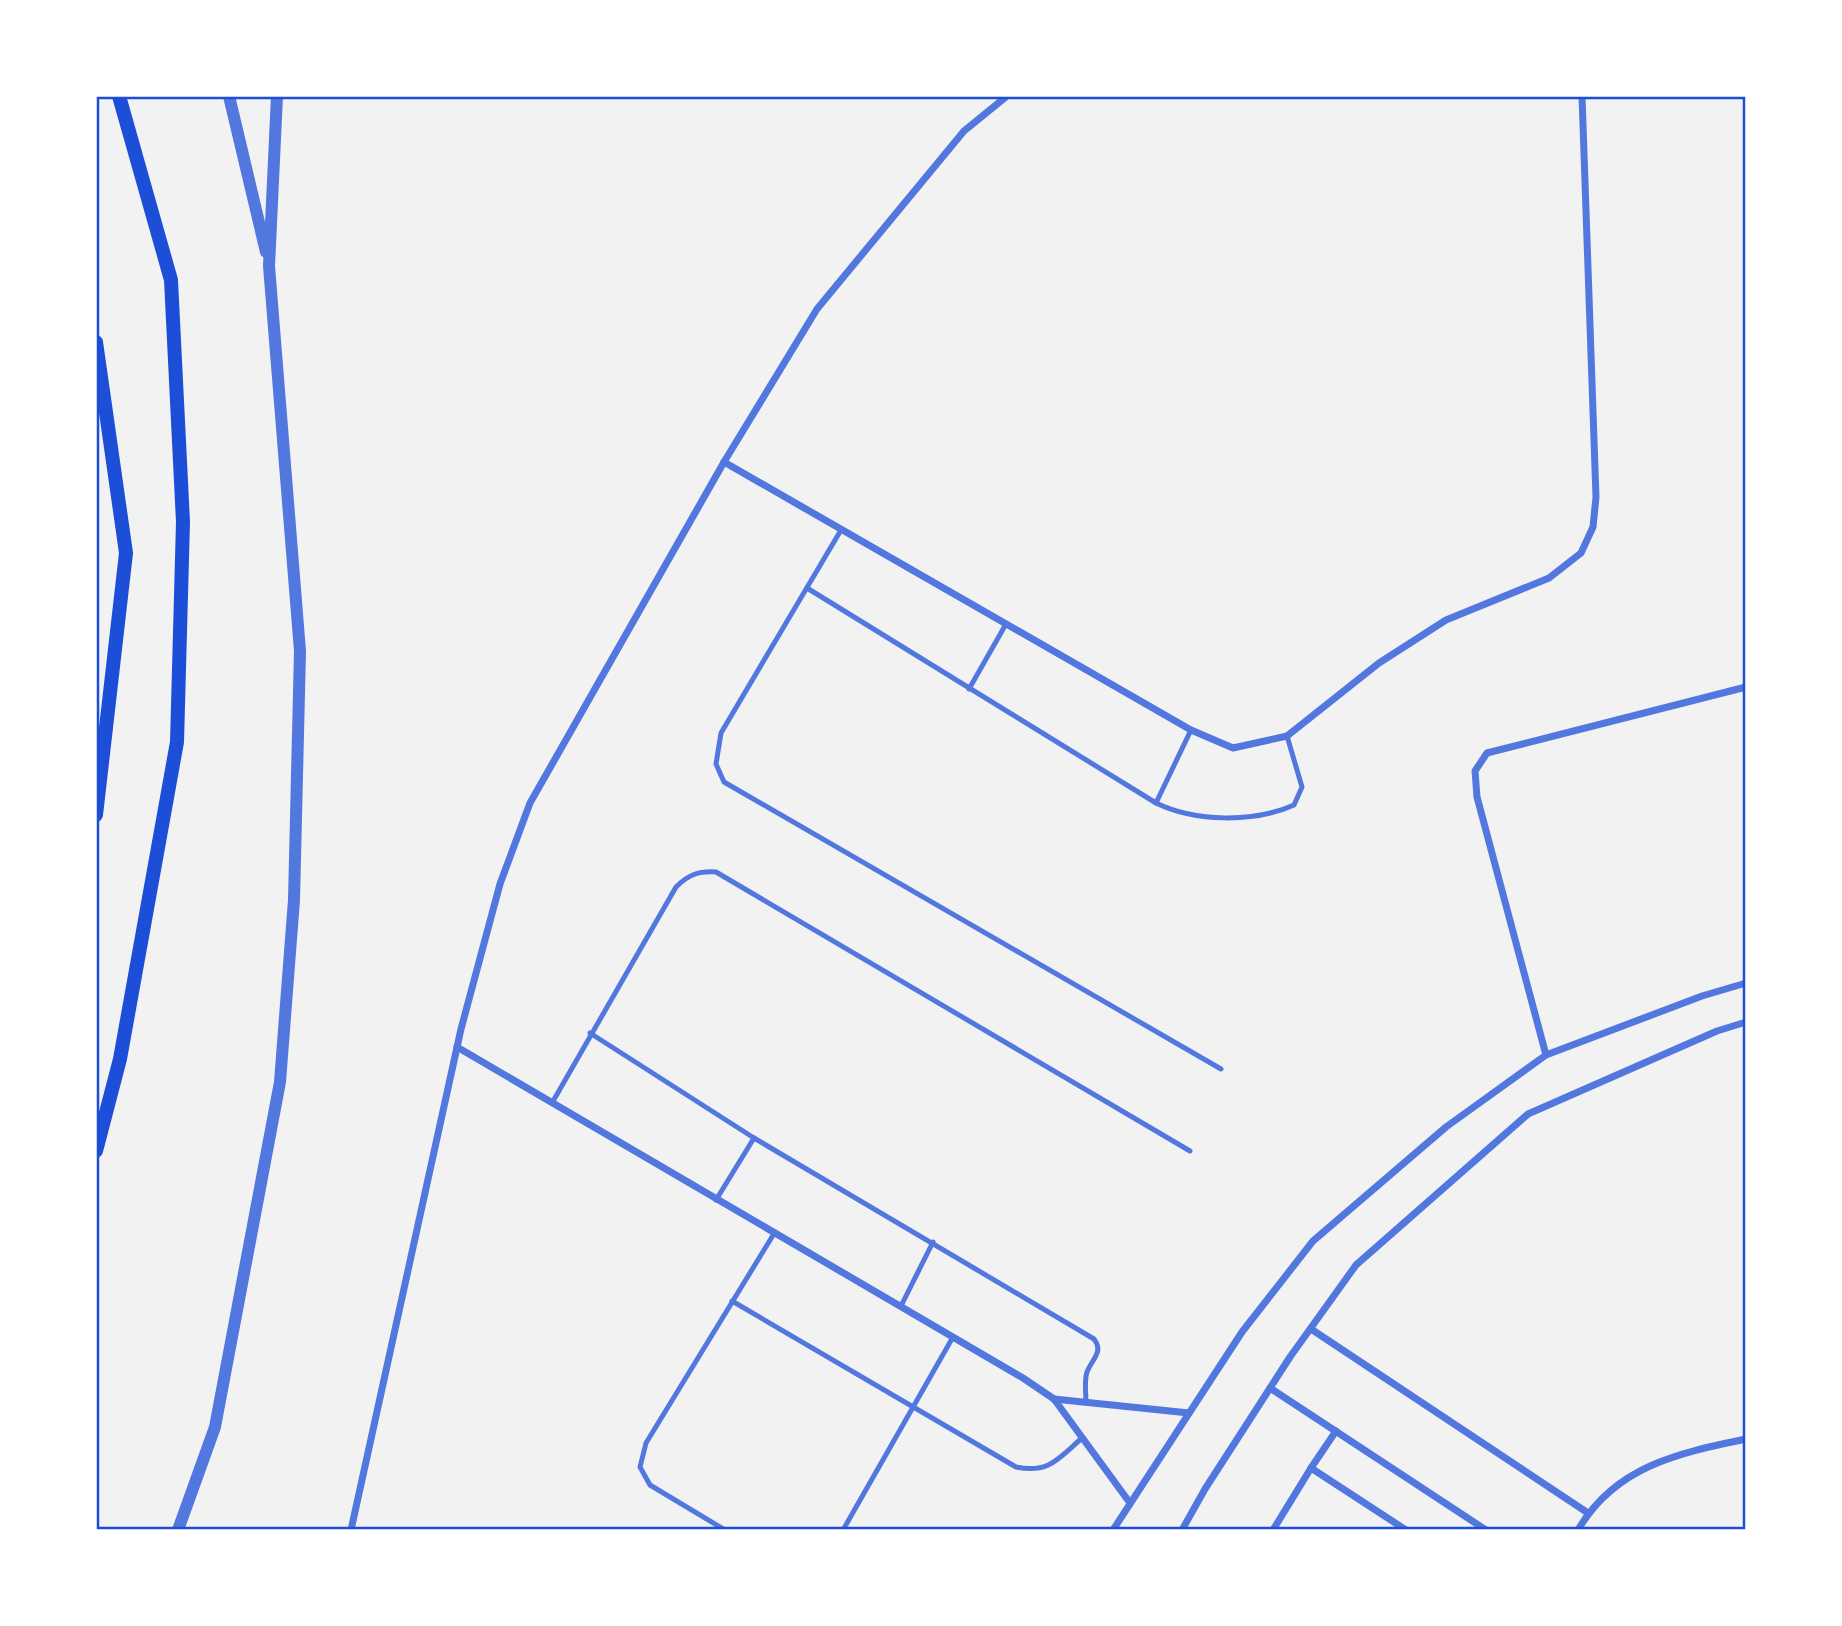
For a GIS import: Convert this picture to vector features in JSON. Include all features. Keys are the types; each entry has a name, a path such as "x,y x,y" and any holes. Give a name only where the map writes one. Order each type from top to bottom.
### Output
{"main road":[{"path":"96,1152 120,1059 177,742 183,522 171,280 119,96"},
{"path":"96,342 125,553 96,815"}],"street":[{"path":"229,96 269,266"},
{"path":"178,1530 215,1427 280,1082 294,900 300,651 269,266 277,96"},
{"path":"351,1530 457,1047 500,884 530,803 724,463 817,309 964,131 1007,96"},
{"path":"724,463 1191,730 1233,748 1287,736 1379,663 1446,620 1549,578 1581,552 1593,527 1596,497 1582,96"},
{"path":"1546,1055 1477,797 1475,771 1487,753 1746,687"},
{"path":"1113,1530 1242,1332 1313,1241 1446,1127 1546,1055 1702,996 1746,983"},
{"path":"1182,1530 1270,1388 1356,1265 1528,1114 1717,1031 1746,1022"},
{"path":"457,1047 901,1306 1054,1399 1130,1503"},
{"path":"1311,1329 1588,1513"},
{"path":"1270,1388 1486,1530"},
{"path":"1054,1399 1189,1413"},
{"path":"1273,1530 1336,1431"},
{"path":"1578,1530 1588,1513 1631,1474 1680,1453 1746,1438"},
{"path":"1311,1468 1406,1530"}],"lane":[{"path":"841,530 721,733 716,764 724,782 1221,1069"},
{"path":"807,587 969,689 1174,812 1206,818 1276,814 1294,805 1302,788 1287,736"},
{"path":"969,689 1006,624"},
{"path":"1156,803 1191,730"},
{"path":"552,1103 676,887 687,876 703,871 716,872 1191,1151"},
{"path":"590,1033 754,1138 1094,1339 1099,1345 1087,1372 1086,1403"},
{"path":"716,1200 754,1138"},
{"path":"724,1530 650,1486 640,1467 646,1443 775,1232"},
{"path":"901,1306 933,1242"},
{"path":"733,1301 1016,1467 1032,1471 1052,1464 1082,1437"},
{"path":"843,1530 953,1337"}]}
